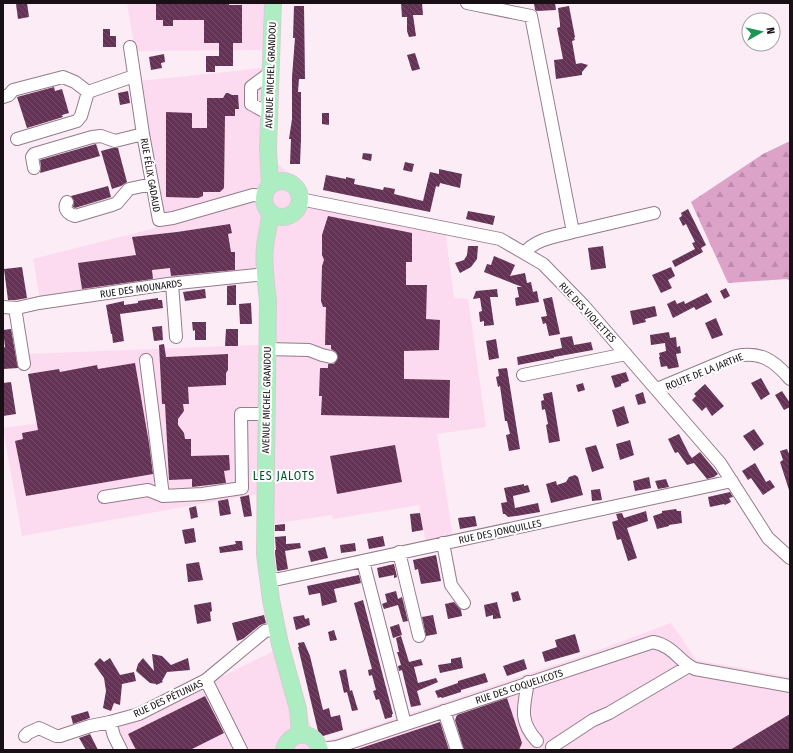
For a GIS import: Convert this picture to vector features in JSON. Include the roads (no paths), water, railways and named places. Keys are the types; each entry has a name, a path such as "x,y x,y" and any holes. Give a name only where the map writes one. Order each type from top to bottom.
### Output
{"main road":[{"name":"AVENUE MICHEL GRANDOU","path":"267,191 273,3"},
{"name":"AVENUE MICHEL GRANDOU","path":"268,148 274,167 286,182"},
{"path":"280,182 286,182 296,188 300,198 300,203 296,211 292,214 277,215 265,205 267,191 280,182"},
{"name":"AVENUE MICHEL GRANDOU","path":"277,215 270,222 264,261 268,301 265,526 268,580 277,629 298,709 300,734"},
{"name":"AVENUE MICHEL GRANDOU","path":"268,301 277,215"},
{"path":"284,750 290,739 300,734 315,740 320,750"}],"street":[{"path":"467,3 531,16 573,232"},
{"name":"RUE FÉLIX GADAUD","path":"130,47 143,134 159,220 172,218 267,191"},
{"path":"88,92 134,76"},
{"path":"3,97 8,95 13,90 62,77 75,82 88,92"},
{"path":"17,139 77,121 81,116 88,92"},
{"path":"34,168 32,157 34,154 92,137 101,136 115,141 143,134"},
{"path":"67,202 67,212 70,215 75,216 117,203 130,189 152,184"},
{"name":"RUE DES VIOLETTES","path":"300,198 500,239 543,264 584,306 720,463 768,538 790,558"},
{"path":"525,253 528,248 542,241 573,232 654,213"},
{"name":"RUE DES MOUNARDS","path":"3,307 17,308 39,303 172,284 266,274"},
{"path":"172,284 176,337"},
{"path":"17,308 16,314 24,364"},
{"path":"267,349 310,350 331,357"},
{"path":"523,375 626,354"},
{"name":"ROUTE DE LA JARTHE","path":"657,389 736,356 747,354 767,358 790,379"},
{"path":"146,360 163,496"},
{"path":"104,497 148,490 163,496 202,494 242,488 241,414 266,414"},
{"name":"RUE DES JONQUILLES","path":"268,580 363,561 398,552 732,481"},
{"path":"443,543 451,585 464,602"},
{"path":"398,552 419,636"},
{"path":"363,561 405,724"},
{"name":"RUE DES PÉTUNIAS","path":"25,736 39,728 56,736 60,736 90,726 139,714 206,680 265,631 277,629"},
{"name":"RUE DES COQUELICOTS","path":"320,750 337,747 528,682 653,642 661,644 676,653 689,666"},
{"path":"528,682 523,713 525,723 535,746 546,740 552,748 594,720 609,713 689,666 790,686"},
{"path":"206,680 241,750"},
{"path":"444,711 457,750"},
{"path":"110,722 114,736 121,750"}],"district":[{"name":"LES JALOTS","path":"284,476"}]}
